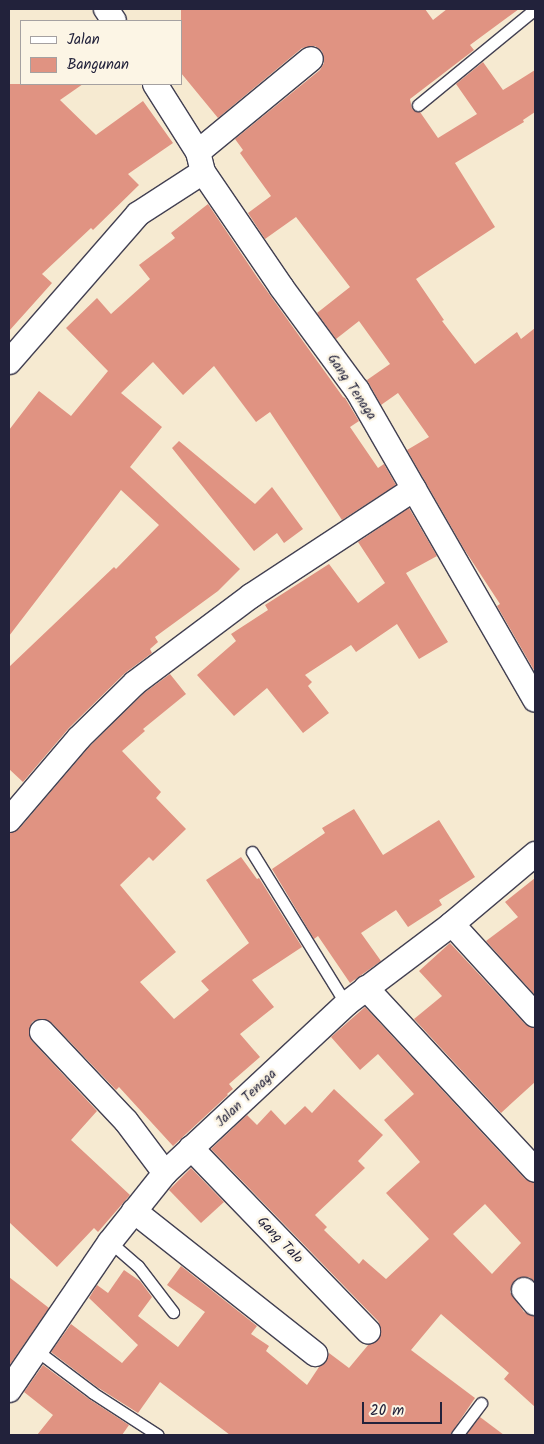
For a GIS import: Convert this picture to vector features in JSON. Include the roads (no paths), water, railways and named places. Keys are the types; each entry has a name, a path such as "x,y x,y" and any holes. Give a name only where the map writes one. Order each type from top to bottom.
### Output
{"street":[{"path":"106,9 113,20"},
{"path":"9,362 138,214 171,190 311,59"},
{"name":"Gang Tenaga","path":"156,85 200,162 282,288 357,390 535,700"},
{"path":"9,820 80,738 135,683 251,596 414,489"},
{"name":"Jalan Tenaga","path":"9,1390 110,1242 165,1173 346,1004 452,924 535,856"},
{"path":"452,924 535,1015"},
{"path":"366,988 535,1170"},
{"path":"42,1032 126,1121 165,1173"},
{"name":"Gang Talo","path":"191,1148 368,1331"},
{"path":"134,1212 315,1354"}],"lane":[{"path":"418,104 535,9"},
{"path":"252,852 346,1004"},
{"path":"110,1242 138,1266 174,1312"},
{"path":"36,1350 93,1393 158,1435"},
{"path":"457,1435 481,1403"}]}
